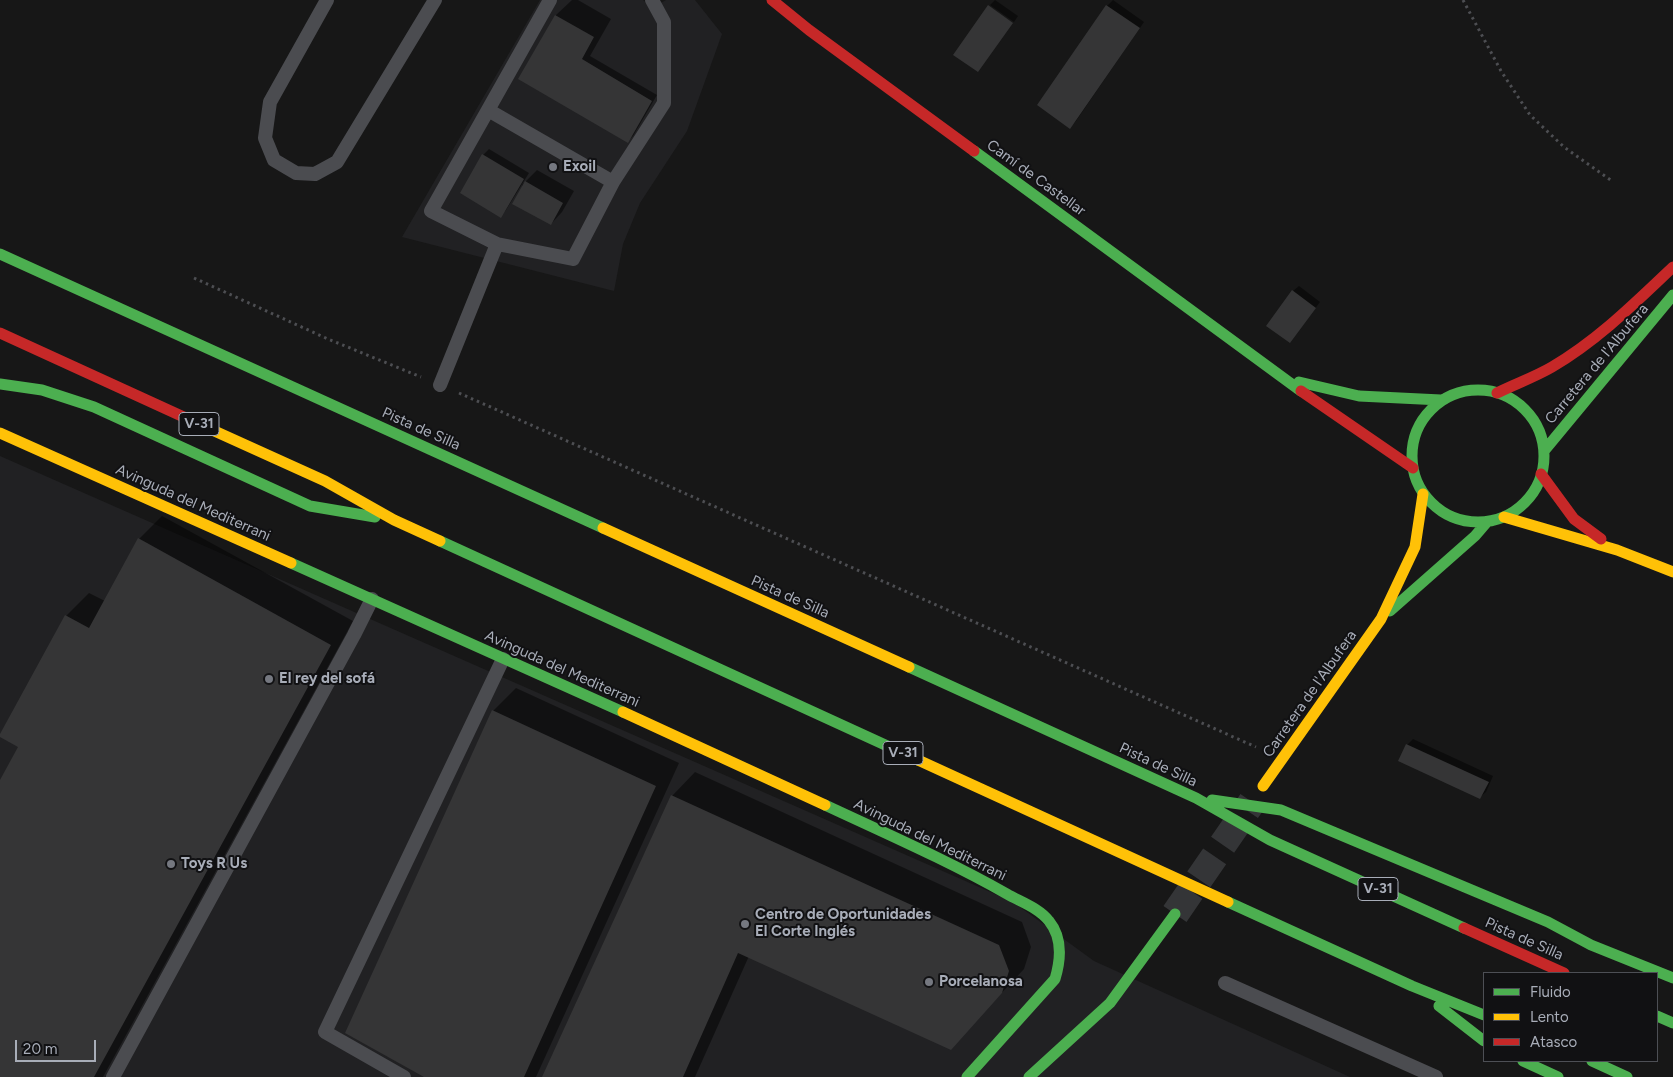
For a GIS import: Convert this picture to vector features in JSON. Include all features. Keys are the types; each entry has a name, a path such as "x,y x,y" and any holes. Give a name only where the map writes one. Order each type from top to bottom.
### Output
{"main road":[{"name":"Camí de Castellar","path":"772,0 825,42 1284,379 1413,468"},
{"name":"Pista de Silla","path":"0,254 1196,798 1270,840 1562,972"},
{"name":"Carretera de l'Albufera","path":"1498,392 1552,367 1585,345 1614,323 1673,267"},
{"name":"Carretera de l'Albufera","path":"1544,451 1673,295"},
{"name":"V-31","path":"0,333 325,481 394,520 1412,986 1483,1015"},
{"name":"Camí de Castellar","path":"1284,379 1359,396 1441,400"},
{"path":"0,384 42,390 94,407 310,506 394,520"},
{"path":"1478,390 1498,392 1515,401 1529,415 1539,432 1544,451 1541,474 1533,492 1527,499 1504,516 1488,522 1458,519 1439,509 1423,494 1413,468 1412,448 1417,430 1427,413 1441,400 1459,392 1478,390"},
{"name":"Avinguda del Mediterrani","path":"0,433 708,751 998,888 1034,909 1049,921 1060,942 1060,965 1055,979 966,1077"},
{"path":"1541,474 1574,519 1617,550"},
{"name":"Carretera de l'Albufera","path":"1263,786 1381,619 1415,547 1423,494"},
{"path":"1504,516 1617,550 1673,572"},
{"name":"Carretera de l'Albufera","path":"1381,619 1475,536 1488,522"},
{"path":"1196,798 1280,810 1548,922 1591,946 1658,972"},
{"path":"1029,1077 1110,1003 1175,914"},
{"path":"1548,922 1595,933"},
{"path":"1658,972 1673,978"},
{"path":"1412,986 1483,1040"},
{"path":"1658,1016 1673,1023"},
{"path":"1525,1062 1558,1077"},
{"path":"1594,1062 1627,1077"}],"lane":[{"path":"327,0 270,102 265,138 274,160 296,174 315,174 337,162 435,0"},
{"path":"550,0 431,211 497,244 573,260 613,182 664,103 664,22 652,0"},
{"path":"488,110 613,182"},
{"path":"440,385 497,244"},
{"path":"112,1077 372,599"},
{"path":"404,1077 325,1032 502,659"},
{"path":"1225,983 1436,1077"}],"path":[{"path":"1463,0 1501,71 1530,115 1564,147 1612,181"},
{"path":"194,278 328,339 440,385 1256,747"}],"shaded area":[{"name":"Exoil","path":"540,0 643,0 652,8 666,0 695,0 722,34 687,131 640,203 623,244 614,291 402,237"},
{"path":"0,456 1013,902 1094,961 1350,1077 0,1077"}],"building":[{"path":"988,5 1013,23 978,72 953,55"},
{"path":"1106,5 1140,28 1070,129 1037,105"},
{"path":"555,15 594,37 582,59 652,101 628,143 518,79"},
{"path":"482,154 524,179 501,218 460,193"},
{"path":"525,181 563,203 551,225 512,204"},
{"path":"1292,290 1316,308 1290,343 1266,326"},
{"path":"138,538 331,645 94,1077 0,1077 0,780 18,747 0,737 0,734 65,615 89,628"},
{"path":"492,710 656,786 524,1077 424,1077 345,1033"},
{"path":"1406,744 1489,782 1480,799 1398,761"},
{"name":"Centro de Oportunidades El Corte Inglés","path":"671,795 999,945 1009,971 1002,993 951,1050 738,953 683,1077 542,1077"}],"tunnel":[{"path":"1175,914 1252,802"}],"traffic: fast":[{"path":"974,151 1301,391"},
{"path":"0,254 603,528"},
{"path":"1544,451 1673,295"},
{"path":"1299,382 1359,396 1441,400"},
{"path":"0,384 42,390 94,407 310,506 375,517"},
{"path":"1478,390 1503,395 1514,401 1524,410 1533,420 1539,431 1544,456 1539,481 1533,492 1524,502 1514,511 1503,517 1478,522 1453,517 1442,511 1432,502 1423,492 1417,481 1412,456 1417,431 1423,420 1432,410 1442,401 1453,395 1478,390"},
{"path":"1390,611 1475,536 1487,522"},
{"path":"440,541 918,760"},
{"path":"291,563 623,712"},
{"path":"909,667 1196,798 1270,840 1464,928"},
{"path":"1212,800 1281,810 1548,922 1591,945 1673,978"},
{"path":"825,805 963,870 1040,912 1054,928 1060,949 1055,979 967,1077"},
{"path":"1228,902 1412,986 1483,1015"},
{"path":"1029,1077 1110,1003 1175,914"},
{"path":"1439,1006 1483,1040"},
{"path":"1658,1016 1673,1023"},
{"path":"1525,1062 1558,1077"},
{"path":"1594,1062 1627,1077"}],"traffic: slow":[{"path":"199,424 325,481 394,520 440,541"},
{"path":"0,433 291,563"},
{"path":"1263,786 1381,619 1415,547 1423,494"},
{"path":"1504,517 1617,550 1673,572"},
{"path":"603,528 909,667"},
{"path":"623,712 825,805"},
{"path":"918,760 1228,902"}],"traffic: jam":[{"path":"772,0 809,30 974,151"},
{"path":"1497,393 1545,371 1585,345 1645,294 1673,267"},
{"path":"0,333 199,424"},
{"path":"1301,391 1413,468"},
{"path":"1541,474 1574,519 1601,539"},
{"path":"1464,928 1562,972"}],"place":[{"name":"Exoil","path":"553,167"},
{"name":"El rey del sofá","path":"269,679"},
{"name":"Toys R Us","path":"171,864"},
{"name":"Centro de Oportunidades El Corte Inglés","path":"745,924"},
{"name":"Porcelanosa","path":"929,982"}]}
